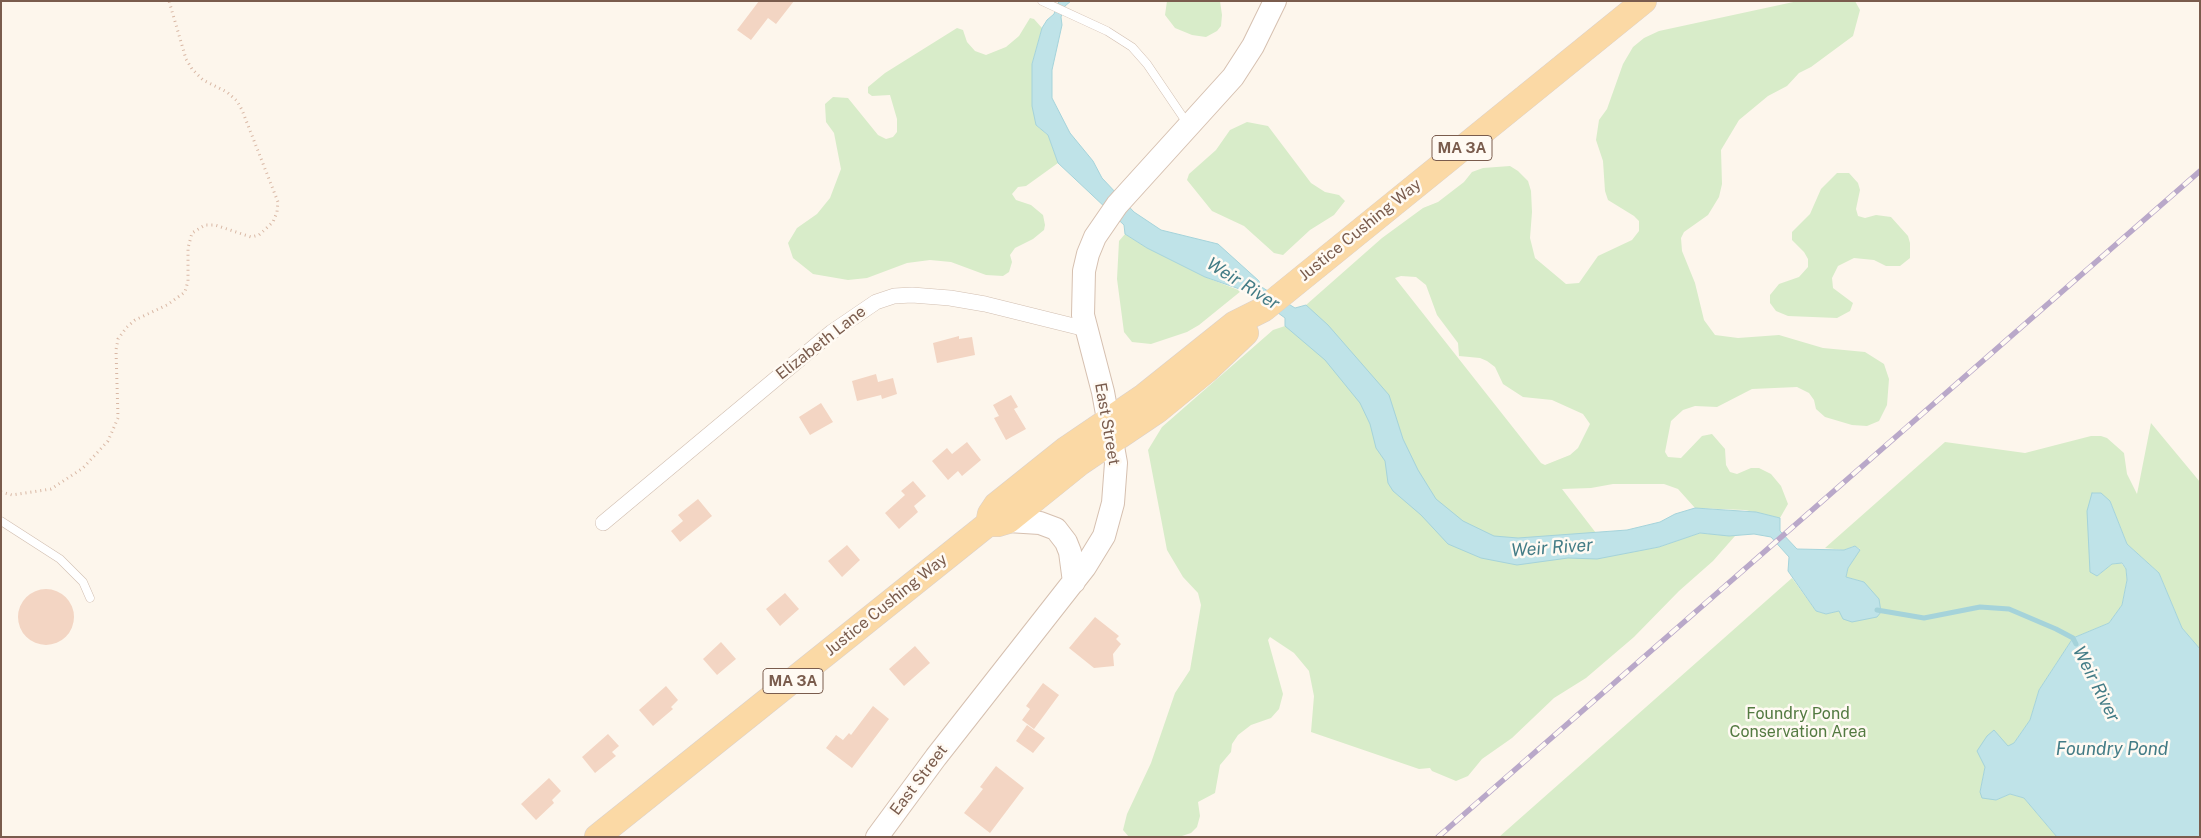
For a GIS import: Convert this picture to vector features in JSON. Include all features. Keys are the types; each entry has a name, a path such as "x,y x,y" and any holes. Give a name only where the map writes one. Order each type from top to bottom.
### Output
{"main road":[{"name":"East Street","path":"877,837 941,750 1074,582 1099,546 1111,516 1116,472 1111,430 1086,329 1082,301 1084,272 1095,237 1117,205 1190,127 1233,77 1253,46 1275,1"},
{"name":"Justice Cushing Way","path":"597,837 998,522 990,514 996,505 1066,449 1157,411 1243,338 1272,302 1644,1"},
{"path":"998,522 1040,523 1056,529 1062,535 1070,552 1074,582"}],"street":[{"name":"Elizabeth Lane","path":"602,523 832,332 876,302 894,296 912,295 950,298 1086,329"}],"lane":[{"path":"1042,1 1114,35 1138,53 1190,127"},
{"path":"1,521 60,559 84,582 90,598"}],"path":[{"path":"1,492 12,495 51,489 83,468 108,441 118,418 116,350 118,339 135,320 167,305 185,292 188,281 188,248 192,233 205,225 214,225 251,237 258,235 273,222 277,212 278,202 242,110 237,101 227,92 203,80 192,69 186,59 169,1"}],"green space":[{"path":"1167,1 1220,1 1221,26 1217,31 1206,37 1192,35 1175,28 1165,15"},
{"path":"1798,1 1855,1 1860,10 1853,36 1811,67 1799,73 1787,86 1768,96 1739,120 1721,150 1722,184 1719,197 1708,215 1684,232 1681,238 1682,251 1695,283 1704,320 1715,335 1738,338 1779,335 1823,348 1865,352 1884,364 1889,379 1887,405 1879,421 1867,426 1852,425 1825,417 1816,409 1814,400 1809,393 1797,387 1752,389 1717,407 1695,406 1683,410 1671,421 1665,452 1668,457 1681,458 1702,436 1712,434 1725,449 1726,465 1730,472 1737,474 1751,468 1759,468 1771,474 1781,486 1788,504 1780,518 1745,510 1695,508 1678,489 1664,484 1613,484 1591,488 1562,489 1613,555 1659,547 1700,533 1735,536 1713,561 1679,591 1634,637 1586,678 1554,698 1512,738 1482,759 1468,776 1456,781 1432,771 1430,768 1419,769 1311,732 1314,696 1309,671 1294,653 1270,637 1268,640 1283,694 1279,709 1271,718 1251,725 1238,735 1232,744 1231,752 1220,765 1215,793 1198,802 1200,816 1197,827 1191,833 1179,837 1129,837 1123,830 1127,814 1151,763 1175,693 1190,670 1201,605 1198,593 1183,577 1167,550 1148,450 1162,427 1273,330 1285,326 1289,328 1311,310 1306,305 1382,238 1423,208 1438,202 1464,182 1472,172 1483,168 1510,166 1528,181 1531,191 1532,212 1530,238 1535,258 1566,284 1579,283 1598,256 1632,240 1639,231 1639,221 1634,216 1608,200 1605,191 1603,161 1596,140 1599,120 1607,109 1623,64 1633,47 1644,38 1659,31","holes":["1401,276 1416,277 1426,285 1437,315 1458,343 1459,356 1480,358 1487,361 1495,367 1503,384 1523,397 1552,400 1583,414 1590,424 1578,448 1570,455 1545,465 1541,463 1395,278"]},
{"path":"1030,18 1034,19 1042,28 1032,64 1036,125 1048,135 1058,163 1026,186 1018,187 1012,194 1016,200 1031,205 1043,215 1045,225 1044,230 1033,239 1015,248 1010,255 1012,262 1009,272 1003,276 986,275 951,262 930,260 907,263 867,278 848,280 813,274 793,258 788,243 797,228 817,214 830,198 841,169 834,133 826,122 825,104 833,97 848,98 878,135 886,139 893,137 897,132 897,119 890,95 872,96 868,93 868,87 885,73 957,28 963,30 967,42 975,51 986,55 1006,47 1019,36"},
{"path":"1247,122 1268,126 1311,183 1325,192 1339,195 1345,201 1334,215 1310,230 1283,255 1274,253 1244,226 1212,211 1187,180 1189,174 1216,150 1230,130"},
{"path":"1837,173 1849,173 1858,183 1860,190 1856,209 1858,216 1865,218 1876,215 1891,217 1908,236 1910,258 1900,266 1886,266 1874,260 1854,258 1838,266 1832,278 1833,288 1853,303 1850,311 1837,318 1788,316 1776,311 1770,303 1770,295 1779,284 1799,277 1808,267 1808,259 1804,252 1792,240 1792,232 1810,214 1821,189"},
{"path":"1125,234 1147,248 1205,277 1241,291 1199,325 1187,332 1151,344 1132,342 1124,332 1117,279 1119,241"},
{"name":"Foundry Pond Conservation Area","path":"2151,423 2200,482 2200,649 2182,628 2159,573 2127,544 2110,501 2097,576 2112,564 2121,563 2126,569 2127,580 2122,605 2109,623 2073,638 2039,690 2030,720 2014,743 1985,767 1980,792 1996,800 2010,794 2024,798 2057,837 1499,837 1792,578 1816,611 1826,614 1839,611 1864,582 1846,577 1848,568 1860,549 1854,546 1844,550 1825,548 1945,442 2025,453 2091,436 2101,436 2107,438 2124,453 2127,474 2137,494"}],"water":[{"path":"1059,1 1071,1 1065,6 1061,17 1062,25 1052,70 1052,98 1070,133 1093,161 1102,178 1134,212 1161,230 1218,244 1259,281 1260,286 1295,308 1306,305 1328,325 1389,395 1403,439 1418,470 1436,499 1463,521 1494,536 1518,538 1627,530 1660,522 1675,514 1695,508 1756,512 1780,518 1780,531 1797,549 1844,550 1855,546 1860,550 1848,568 1846,577 1864,582 1879,599 1881,612 1877,617 1852,622 1843,619 1839,611 1826,614 1816,611 1788,571 1789,557 1771,537 1754,534 1729,536 1700,533 1659,547 1597,559 1568,558 1517,565 1481,558 1448,544 1421,515 1393,491 1388,483 1385,461 1376,448 1370,424 1360,403 1325,360 1285,326 1285,318 1251,293 1205,277 1147,248 1125,234 1124,225 1058,163 1048,135 1036,125 1032,106 1032,64 1042,28 1054,14"},
{"name":"Foundry Pond","path":"2092,493 2101,493 2110,501 2127,544 2159,573 2182,628 2200,649 2200,837 2057,837 2024,798 2010,794 1996,800 1982,798 1980,792 1985,767 1977,751 1987,736 1994,730 2008,746 2014,743 2030,720 2039,690 2073,638 2109,623 2122,605 2127,580 2126,569 2122,563 2112,564 2097,576 2090,572 2087,511"}],"building":[{"path":"759,1 794,1 776,24 768,18 751,40 737,30"},
{"path":"959,336 959,339 972,337 975,355 937,363 933,343"},
{"path":"876,374 878,382 893,378 897,394 882,399 881,395 857,401 852,381"},
{"path":"1011,395 1018,407 1014,409 1026,429 1006,440 994,418 999,416 993,405"},
{"path":"821,403 833,422 810,435 799,417"},
{"path":"967,442 981,460 962,476 958,471 948,480 932,461 947,448 952,454"},
{"path":"913,481 926,496 914,506 918,512 899,529 885,513 905,495 901,491"},
{"path":"698,499 712,516 680,542 671,531 683,521 678,515"},
{"path":"847,545 860,560 842,577 828,561"},
{"path":"46,589 57,591 66,597 72,606 74,617 72,628 66,637 57,643 46,645 35,643 26,637 20,628 18,617 20,606 26,597 35,591"},
{"path":"785,593 799,609 780,626 766,609"},
{"path":"1095,617 1119,636 1116,639 1121,644 1113,654 1114,666 1094,668 1069,648"},
{"path":"721,642 736,659 717,675 703,659"},
{"path":"915,646 930,663 904,686 889,669"},
{"path":"1043,683 1059,695 1034,729 1022,720 1030,709 1026,706"},
{"path":"666,686 678,700 671,707 673,709 653,726 639,710"},
{"path":"873,706 889,719 852,768 826,748 836,735 843,740 849,733 851,735"},
{"path":"1027,725 1045,738 1033,753 1016,741"},
{"path":"608,734 619,746 612,752 616,756 595,773 582,757"},
{"path":"996,766 1024,788 990,833 964,813 983,789 980,787"},
{"path":"549,778 561,791 552,800 554,803 536,820 521,804"}],"waterway":[{"name":"Weir River","path":"1877,610 1924,618 1980,607 2009,609 2056,629 2073,638 2076,644"}],"railway":[{"path":"1438,837 2200,171"}]}
